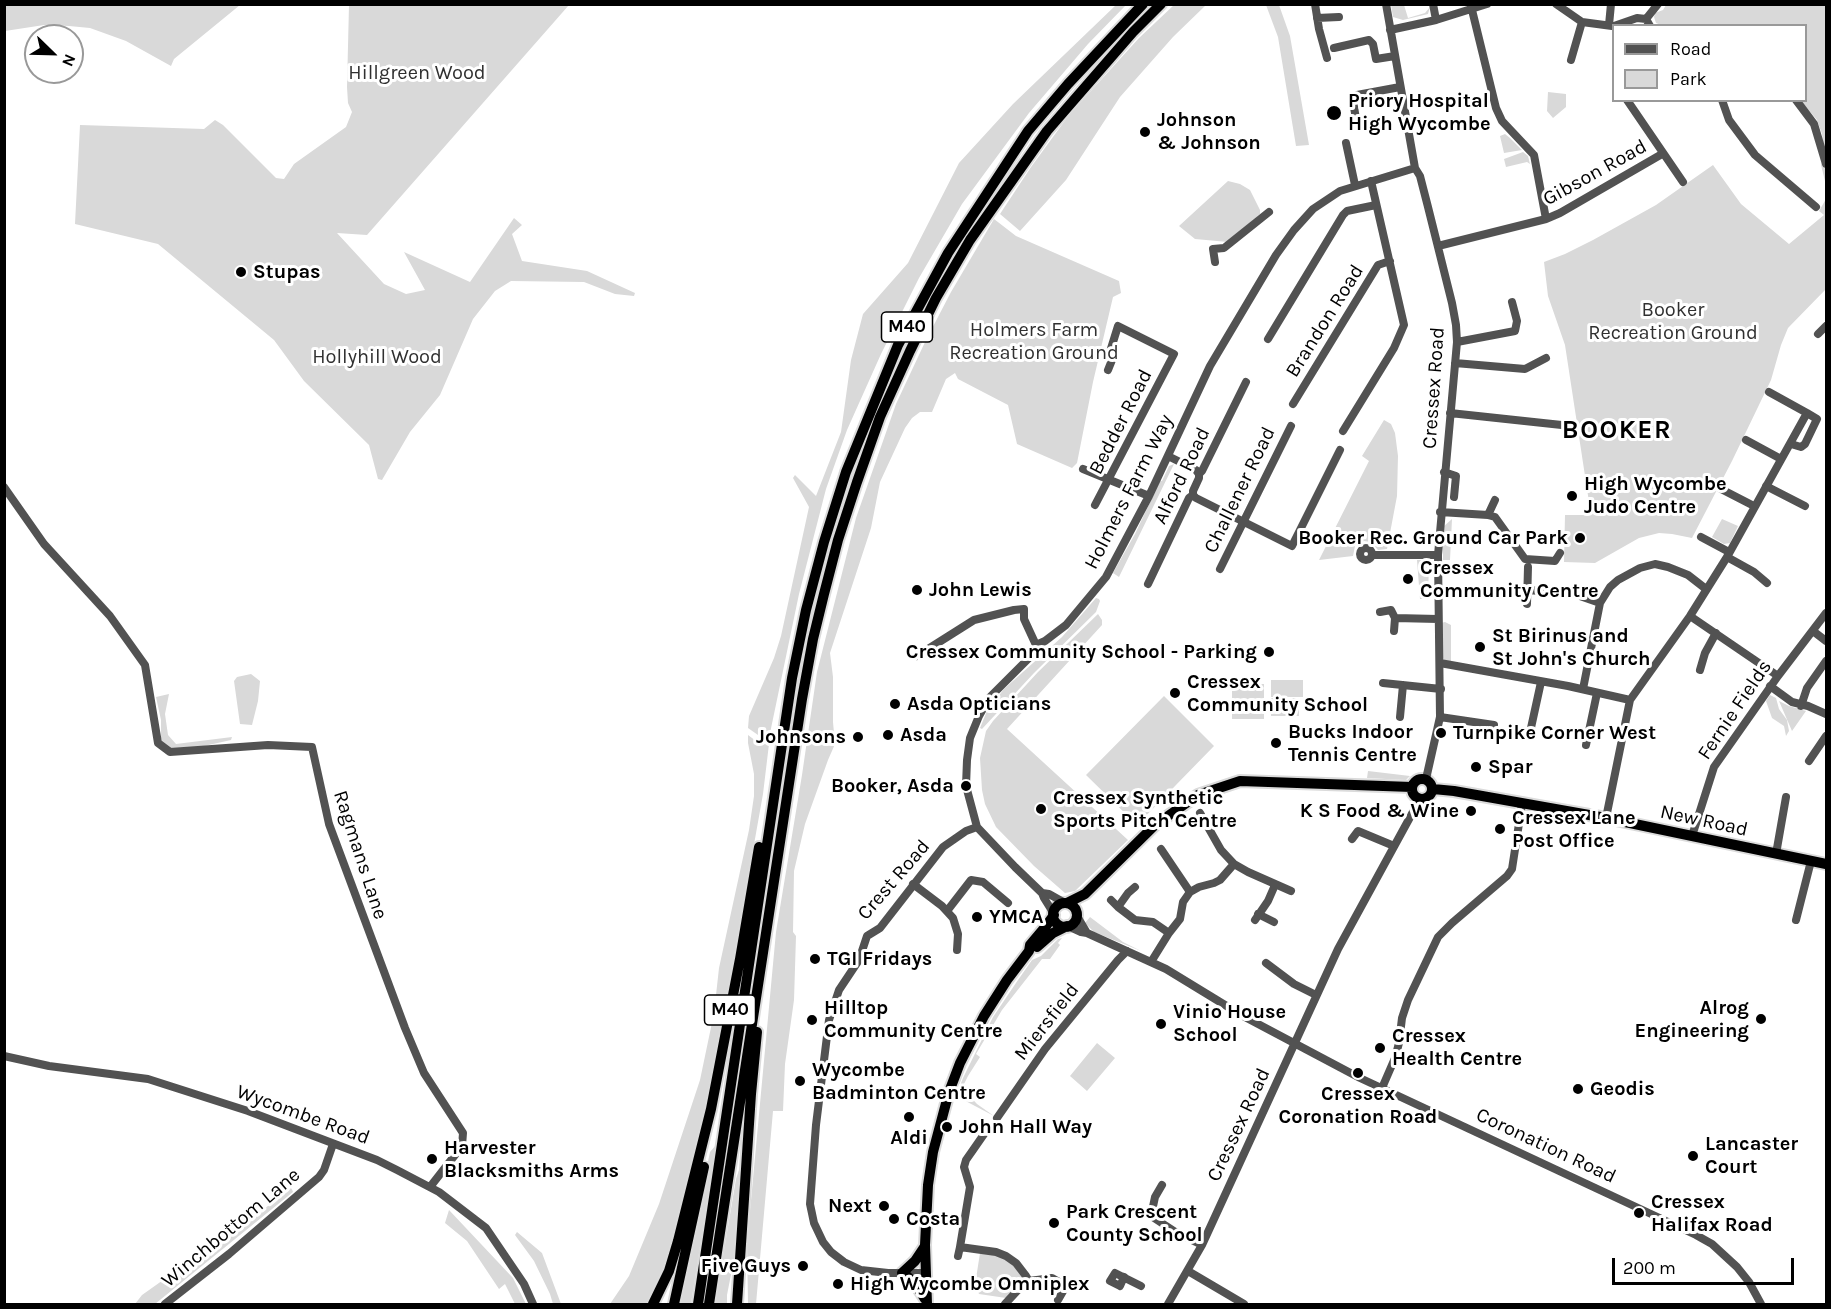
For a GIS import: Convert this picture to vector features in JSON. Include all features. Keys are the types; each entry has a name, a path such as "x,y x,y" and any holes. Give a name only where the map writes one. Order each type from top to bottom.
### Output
{"highway":[{"name":"M40","path":"653,1305 669,1271 678,1241 711,1109 762,831 806,610 846,472 898,345 948,253 1028,131 1068,84 1143,4"},
{"name":"M40","path":"709,1305 813,639 838,540 880,417 936,298 970,240 1047,130 1132,32 1161,4"},
{"name":"M40","path":"698,1305 787,709"},
{"path":"1425,779 1433,789 1430,796 1420,799 1415,796 1412,788 1414,782 1425,779"},
{"path":"1029,951 1030,945 1054,915 1058,905 1085,894 1155,825 1198,795 1240,781 1412,788"},
{"name":"New Road","path":"1433,789 1606,818 1827,864"},
{"path":"927,1303 925,1245 928,1185 933,1152 949,1092 960,1063 984,1016 1007,980 1029,951 1053,933 1074,922 1085,894"},
{"name":"M40","path":"674,1305 759,898"},
{"path":"1066,903 1075,909 1077,916"},
{"path":"1054,915 1059,925 1067,926"},
{"name":"M40","path":"738,1305 750,1105 766,930"},
{"path":"925,1245 915,1261 903,1273 916,1285 927,1303"}],"street":[{"path":"1315,4 1327,58"},
{"name":"Cressex Road","path":"1386,4 1415,168 1420,176 1455,315 1457,342 1440,512 1438,555 1440,717 1425,779"},
{"path":"1433,4 1436,20"},
{"path":"1390,30 1436,20 1487,4"},
{"path":"1556,4 1582,22 1612,26 1611,4"},
{"path":"1618,24 1637,18 1648,22 1658,4"},
{"path":"1472,10 1496,108 1502,121 1534,155 1546,219"},
{"path":"1317,18 1339,16"},
{"path":"1571,60 1582,22"},
{"path":"1334,48 1369,40 1376,59 1395,56"},
{"path":"1356,119 1353,101 1357,95 1400,87"},
{"name":"Gibson Road","path":"1628,102 1683,182"},
{"path":"1723,102 1730,120 1755,154 1816,207"},
{"path":"1798,102 1814,124 1827,164"},
{"path":"1346,143 1355,186"},
{"name":"Gibson Road","path":"1438,246 1546,219 1662,154"},
{"name":"Holmers Farm Way","path":"976,827 966,786 970,738 979,716 989,698 1031,656 1036,645 1066,625 1106,577 1149,496 1210,366 1276,255 1313,209 1340,191 1415,168"},
{"path":"1343,431 1394,348 1404,325 1371,182"},
{"path":"1268,339 1343,215 1347,211 1376,205"},
{"path":"1215,262 1213,249 1224,248 1269,212"},
{"name":"Brandon Road","path":"1293,404 1378,265 1390,261"},
{"path":"1457,342 1515,331 1517,321 1512,302"},
{"name":"Bedder Road","path":"1095,505 1174,354 1115,325 1109,355 1112,360 1108,370"},
{"path":"1818,334 1827,326"},
{"path":"1455,363 1526,369 1546,358"},
{"name":"Alford Road","path":"1148,584 1189,498 1193,495 1199,474 1246,382"},
{"path":"1769,392 1817,419 1805,444 1801,447 1791,444"},
{"path":"1450,413 1571,426"},
{"path":"1606,818 1630,700 1690,616 1728,555 1807,413"},
{"name":"Challener Road","path":"1220,569 1291,426"},
{"path":"1746,440 1781,459"},
{"path":"1193,495 1292,546 1340,450"},
{"path":"1168,456 1196,470 1199,474"},
{"path":"1083,469 1149,496"},
{"path":"1444,472 1456,476 1454,496"},
{"path":"1766,486 1805,506"},
{"name":"Ragmans Lane","path":"4,488 44,544 110,616 145,665 158,743 170,752 268,745 312,747 329,824 405,1028 424,1073 463,1133 462,1146 430,1187"},
{"path":"1721,489 1754,506"},
{"path":"1488,515 1494,500"},
{"path":"1440,512 1495,517 1525,559 1555,561 1560,553"},
{"path":"1701,537 1767,583"},
{"path":"1372,555 1438,555"},
{"path":"1583,689 1600,603 1618,579 1655,564 1688,575 1706,589"},
{"path":"1527,603 1528,567"},
{"path":"1528,590 1574,594 1600,603"},
{"path":"916,656 974,620 1003,611 1024,609 1024,619 1036,645"},
{"path":"1380,612 1391,610 1395,618 1394,631"},
{"name":"Fernie Fields","path":"1692,836 1714,766 1770,686 1827,613"},
{"path":"1690,616 1778,676"},
{"path":"1395,618 1438,619"},
{"path":"1812,631 1827,641"},
{"path":"1700,670 1716,633"},
{"path":"1802,705 1807,688 1827,662"},
{"path":"1440,663 1583,689 1630,700"},
{"path":"1530,737 1541,682"},
{"path":"1383,683 1441,689"},
{"path":"1400,717 1403,685"},
{"path":"1770,686 1792,702 1827,714"},
{"path":"1586,744 1597,693"},
{"path":"1440,717 1494,725"},
{"path":"1809,761 1827,736"},
{"path":"1776,854 1786,797"},
{"name":"Cressex Road","path":"1168,1305 1202,1245 1338,950 1420,799"},
{"path":"1382,1088 1395,1058 1402,1018 1408,1000 1438,936 1507,876 1512,869 1522,804"},
{"path":"1200,813 1221,850 1234,864 1291,891"},
{"path":"976,827 1042,893 1054,915"},
{"name":"Crest Road","path":"926,1273 880,1273 861,1270 844,1262 831,1252 814,1223 810,1204 816,1125 829,1020 839,990 859,960 867,936 880,928 943,847 976,827"},
{"path":"1352,839 1358,831 1394,846"},
{"path":"1161,849 1190,892"},
{"path":"1796,920 1812,861"},
{"path":"1151,962 1168,933 1180,919 1183,902 1190,892 1198,887 1214,884 1234,864"},
{"path":"947,911 971,880 982,882 1008,903"},
{"path":"914,884 947,911 955,923 958,934 957,951"},
{"path":"1274,922 1257,917 1275,885"},
{"path":"1118,907 1128,893 1135,888"},
{"path":"1042,893 1066,903"},
{"path":"1111,900 1135,920 1153,922 1168,933"},
{"path":"1077,916 1087,933"},
{"name":"Coronation Road","path":"1067,926 1166,969 1261,1025 1382,1088 1704,1240 1724,1253 1737,1267 1749,1282 1761,1305"},
{"name":"Miersfield","path":"997,1118 1045,1049 1127,951"},
{"path":"1266,963 1294,984 1316,995"},
{"name":"Wycombe Road","path":"4,1056 49,1066 148,1079 248,1111 377,1160 430,1187 486,1228 524,1284 533,1305"},
{"path":"958,1256 970,1187 964,1167 989,1127"},
{"name":"Winchbottom Lane","path":"165,1305 319,1177 324,1170 333,1144"},
{"path":"1162,1185 1148,1215 1202,1245"},
{"path":"960,1247 996,1252 1006,1256 1016,1263 1029,1281"},
{"path":"1188,1271 1245,1305"},
{"path":"1124,1277 1141,1286"},
{"path":"1005,1305 1029,1281 1052,1278 1066,1286 1058,1300"}],"green space":[{"path":"5,4 240,5 174,59 171,66 126,41 84,27 84,24 24,24 24,28 5,31"},
{"name":"Hollyhill Wood","path":"349,5 569,5 367,235 337,233 384,284 406,294 425,290 404,252 470,282 514,218 522,225 512,234 522,261 587,271 635,293 634,296 615,294 584,282 511,281 495,291 473,319 440,395 410,432 382,480 378,479 369,445 304,381 274,340 158,244 75,224 80,125 204,129 215,120 223,125 276,178 284,179 294,164 346,127 352,112 348,103 347,87"},
{"path":"1116,5 1126,5 1088,44 1029,113 962,204 919,278 881,354 847,430 826,489 799,594 769,738 758,735 748,728 749,716 781,636 809,507 793,478 795,475 816,496 841,432 851,360 863,314 908,263 959,163 1013,104"},
{"path":"1174,5 1206,5 1173,37 1120,97 1066,180 1020,231 1000,214 1031,167 1069,115 1139,38"},
{"path":"1266,5 1279,5 1290,36 1309,145 1296,146 1278,37"},
{"path":"1391,5 1404,5 1408,18 1425,13 1430,7 1428,14 1403,20 1393,17"},
{"path":"1666,5 1826,5 1826,185 1821,165 1824,153 1822,134 1817,120 1802,102 1807,102 1807,24 1656,23 1655,13 1663,10"},
{"path":"1548,92 1566,94 1566,107 1553,118 1547,111"},
{"path":"1505,134 1522,150 1504,153 1500,136"},
{"path":"1523,152 1528,156 1530,164 1527,162 1506,167 1504,159"},
{"name":"Booker Recreation Ground","path":"1713,165 1741,204 1789,244 1824,215 1819,211 1826,199 1826,289 1788,328 1771,380 1692,538 1659,533 1639,538 1595,563 1564,562 1565,515 1591,515 1565,345 1548,296 1544,262 1593,240 1656,205"},
{"path":"1228,181 1250,190 1260,214 1228,242 1195,239 1179,226"},
{"name":"Holmers Farm Recreation Ground","path":"994,219 1016,236 1119,281 1121,293 1113,297 1077,463 1072,468 1017,444 1008,405 958,379 955,373 946,379 932,412 920,412 905,428 880,482 871,528 830,653 835,744 805,824 794,871 793,932 796,936 794,1000 785,1064 783,1111 773,1111 756,1304 748,1304 747,1243 776,932 817,672 856,518 896,404 951,292"},
{"path":"1384,420 1391,424 1395,433 1398,456 1397,496 1387,549 1378,550 1371,542 1364,541 1355,546 1353,556 1319,560 1369,461 1362,456"},
{"path":"1174,464 1119,577 1113,573 1135,534 1160,481 1169,466"},
{"path":"1452,519 1450,560 1443,560 1443,527"},
{"path":"1722,519 1738,526 1730,543 1724,544 1712,537"},
{"path":"1417,560 1429,562 1428,599 1420,599"},
{"path":"1096,598 1100,601 1096,612 1034,673 982,729 980,728 987,711 1004,689 1062,637"},
{"name":"Cressex Synthetic Sports Pitch Centre","path":"1098,614 1102,625 1007,729 1128,840 1075,891 1065,893 1034,866 996,827 985,804 980,758 986,731 993,721 1038,672"},
{"path":"1441,623 1451,625 1451,663 1444,660 1442,656"},
{"path":"251,674 260,681 258,701 252,725 240,724 234,681 237,677"},
{"path":"1271,680 1303,680 1303,697 1271,697"},
{"path":"1232,684 1264,684 1264,701 1232,701"},
{"path":"169,694 165,714 168,735 176,744 232,737 231,740 175,751 163,743 156,697"},
{"path":"1770,695 1776,698 1779,709 1787,720 1789,731 1786,736 1784,726 1772,718 1766,701"},
{"path":"1164,696 1214,746 1137,825 1086,775"},
{"path":"1271,698 1299,698 1299,716 1271,716"},
{"path":"1779,701 1806,711 1792,731"},
{"path":"1232,702 1264,702 1264,719 1232,719"},
{"path":"748,735 760,744 769,744 763,794 723,1018 700,1131 666,1264 655,1289 647,1304 610,1304 629,1276 659,1204 700,1080 714,1013 719,968 749,830 754,796 754,774"},
{"path":"1368,771 1410,776 1406,780 1367,778"},
{"path":"1090,917 1123,942 1141,951 1094,932 1085,923"},
{"path":"1062,938 1050,959 1042,959 1002,1010 976,1054 980,1057 962,1088 977,1104 994,1116 956,1096 993,1017 1032,960 1041,956 1058,939"},
{"path":"1097,1043 1115,1058 1087,1091 1070,1076"},
{"path":"716,1145 691,1304 678,1304 710,1152"},
{"path":"745,1152 736,1249 727,1304 715,1304 736,1179"},
{"path":"291,1187 293,1192 155,1304 135,1304 142,1295 173,1273 212,1252"},
{"path":"449,1210 513,1278 526,1304 515,1304 505,1284 499,1289 467,1241 445,1223"},
{"path":"517,1232 542,1253 561,1304 553,1304 534,1261 515,1235"},
{"path":"980,1253 1007,1259 1021,1274 1022,1283 1006,1298 979,1294 975,1285"}],"place":[{"name":"Priory Hospital High Wycombe","path":"1334,113"},
{"name":"Johnson & Johnson","path":"1145,132"},
{"name":"Stupas","path":"241,272"},
{"name":"High Wycombe Judo Centre","path":"1572,496"},
{"name":"Booker Rec. Ground Car Park","path":"1580,538"},
{"name":"Cressex Community Centre","path":"1408,579"},
{"name":"John Lewis","path":"917,590"},
{"name":"St Birinus and St John's Church","path":"1480,647"},
{"name":"Cressex Community School - Parking","path":"1269,652"},
{"name":"Cressex Community School","path":"1175,693"},
{"name":"Asda Opticians","path":"895,704"},
{"name":"Turnpike Corner West","path":"1441,733"},
{"name":"Asda","path":"888,735"},
{"name":"Johnsons","path":"858,737"},
{"name":"Bucks Indoor Tennis Centre","path":"1276,743"},
{"name":"Spar","path":"1476,767"},
{"name":"Booker, Asda","path":"966,786"},
{"name":"Cressex Synthetic Sports Pitch Centre","path":"1041,809"},
{"name":"K S Food & Wine","path":"1471,811"},
{"name":"Cressex Lane Post Office","path":"1500,829"},
{"name":"YMCA","path":"977,917"},
{"name":"TGI Fridays","path":"815,959"},
{"name":"Alrog Engineering","path":"1761,1019"},
{"name":"Hilltop Community Centre","path":"812,1020"},
{"name":"Vinio House School","path":"1161,1024"},
{"name":"Cressex Health Centre","path":"1380,1048"},
{"name":"Cressex Coronation Road","path":"1358,1073"},
{"name":"Wycombe Badminton Centre","path":"800,1081"},
{"name":"Geodis","path":"1578,1089"},
{"name":"Aldi","path":"909,1117"},
{"name":"John Hall Way","path":"947,1127"},
{"name":"Lancaster Court","path":"1693,1156"},
{"name":"Harvester Blacksmiths Arms","path":"432,1159"},
{"name":"Next","path":"884,1206"},
{"name":"Cressex Halifax Road","path":"1639,1213"},
{"name":"Costa","path":"894,1219"},
{"name":"Park Crescent County School","path":"1054,1223"},
{"name":"Five Guys","path":"803,1266"},
{"name":"High Wycombe Omniplex","path":"838,1284"}],"district":[{"name":"BOOKER","path":"1617,431"}],"park label":[{"name":"Hillgreen Wood","path":"417,73"}]}
